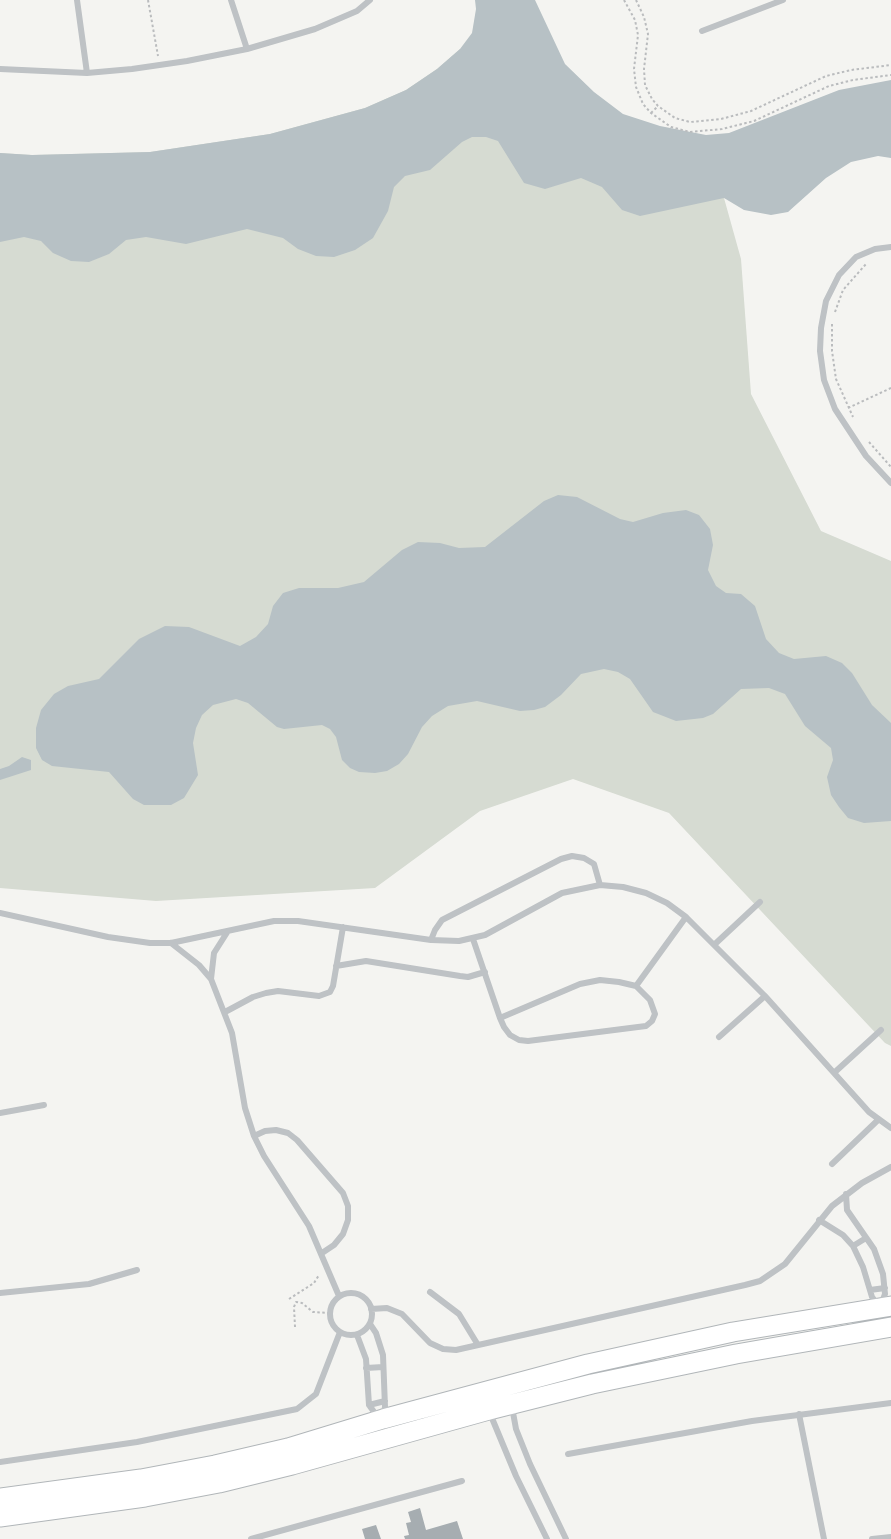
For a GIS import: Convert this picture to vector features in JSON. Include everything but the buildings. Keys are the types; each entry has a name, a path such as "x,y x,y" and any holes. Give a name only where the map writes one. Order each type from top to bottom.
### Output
{"street":[{"path":"0,1498 141,1479 215,1466 288,1448 384,1410 508,1384 660,1347 885,1307 887,1327 673,1367 512,1404 292,1465 219,1483 145,1497 0,1517"},
{"path":"384,1410 388,1438"}],"lane":[{"path":"78,0 87,73"},
{"path":"231,0 247,49"},
{"path":"0,69 87,73 160,66 247,49 290,38 340,20 358,11 370,0"},
{"path":"702,31 783,0"},
{"path":"891,247 875,249 856,257 839,275 826,300 820,340 824,380 835,409 866,456 891,483"},
{"path":"431,940 442,920 561,859 572,856 584,858 594,864 600,885"},
{"path":"0,913 128,941 171,943 274,921 298,921 431,940 459,942 491,932 562,893 600,885 623,887 646,893 667,903 686,917 765,996 878,1120 891,1128"},
{"path":"715,944 760,902"},
{"path":"636,986 686,917"},
{"path":"225,1012 253,997 278,991 325,996 333,986 343,926"},
{"path":"211,979 214,953 228,932"},
{"path":"473,939 500,1018 510,1035 528,1041 646,1026 652,1021 654,1006 636,986 600,980 580,984 500,1018"},
{"path":"171,943 199,965 211,979 225,1012 237,1056 245,1108 254,1136 264,1156 309,1226 339,1296"},
{"path":"336,966 366,961 468,977 485,972"},
{"path":"719,1037 765,996"},
{"path":"835,1072 881,1030"},
{"path":"0,1113 44,1105"},
{"path":"832,1164 878,1120"},
{"path":"254,1136 265,1131 276,1130 288,1133 297,1140 343,1193 348,1206 348,1220 343,1234 334,1245 322,1253"},
{"path":"371,1309 387,1308 402,1314 430,1343 443,1349 456,1350 760,1281 785,1264 819,1220 846,1194 891,1167"},
{"path":"846,1194 848,1210 879,1262 885,1288 885,1307"},
{"path":"819,1220 838,1231 853,1246 864,1268 870,1290 885,1307"},
{"path":"853,1246 866,1238"},
{"path":"0,1293 81,1286 137,1270"},
{"path":"870,1290 885,1288"},
{"path":"430,1292 459,1314 478,1345"},
{"path":"370,1324 357,1335 345,1335 340,1332 330,1320 329,1313 334,1301 339,1296 355,1293 362,1296 371,1309 370,1324 380,1344 383,1367 384,1410"},
{"path":"0,1462 137,1442 297,1409 316,1394 340,1332"},
{"path":"357,1335 365,1350 369,1404 377,1416 384,1410"},
{"path":"366,1368 383,1367"},
{"path":"568,1454 799,1414 891,1403"},
{"path":"369,1404 384,1410"},
{"path":"512,1404 516,1429 530,1464 566,1539"},
{"path":"489,1410 516,1476 547,1539"},
{"path":"799,1414 824,1539"},
{"path":"251,1539 462,1481"},
{"path":"872,1539 891,1537"}],"path":[{"path":"148,0 160,66"},
{"path":"624,0 635,20 638,35 634,69 636,87 643,104 651,113 671,127 690,132 722,129 754,120 829,86 853,80 891,75"},
{"path":"636,0 644,17 648,34 644,69 645,85 658,106 675,118 690,122 721,119 751,111 826,76 851,70 891,65"},
{"path":"651,113 658,106"},
{"path":"855,421 840,391 833,359 833,318 843,290 852,277 868,262"},
{"path":"848,408 891,388"},
{"path":"868,441 891,466"},
{"path":"289,1300 329,1270"},
{"path":"295,1327 294,1307 296,1302 302,1303 313,1312 329,1313"}],"shaded area":[{"path":"475,0 535,0 565,64 594,92 623,114 660,126 706,135 729,133 839,90 891,80 891,158 878,156 851,162 826,178 788,212 771,215 744,210 724,198 640,216 622,210 602,187 581,178 545,189 524,183 498,141 486,137 472,137 462,142 430,170 405,176 394,187 388,211 373,238 355,250 334,257 316,256 298,249 283,238 247,229 186,244 146,237 126,240 109,254 89,262 71,261 53,253 41,241 24,237 0,242 0,153 32,155 150,152 270,134 365,108 406,90 437,69 460,49 472,33 476,9"},
{"path":"460,49 548,94 724,198 741,259 751,394 821,531 891,561 891,1046 885,1043 669,813 573,779 480,811 375,888 156,901 0,888 0,153 32,155 150,152 270,134 365,108 406,90 437,69"},
{"path":"558,495 577,497 620,519 633,522 663,513 686,510 699,515 710,529 713,545 708,570 716,586 726,593 741,594 755,606 766,639 779,653 794,659 826,656 842,663 852,673 872,705 891,723 891,821 864,823 848,818 831,795 827,777 833,760 831,748 805,726 785,694 769,688 741,689 713,714 703,718 676,721 653,712 630,679 618,672 604,669 581,674 561,695 545,707 534,710 520,711 477,701 448,706 432,716 422,727 408,754 399,764 387,771 375,773 359,772 350,768 342,760 336,737 330,729 322,725 284,729 277,727 248,703 236,699 213,705 202,715 196,728 193,743 198,775 184,798 171,805 144,805 133,799 109,772 52,766 42,760 36,748 36,728 41,710 54,694 68,686 99,679 139,639 165,626 189,627 240,646 256,637 268,624 273,606 283,593 299,588 338,588 364,582 402,550 418,542 440,543 459,548 485,547 544,501"},
{"path":"22,757 31,760 31,770 0,780 0,769 9,766"}]}
